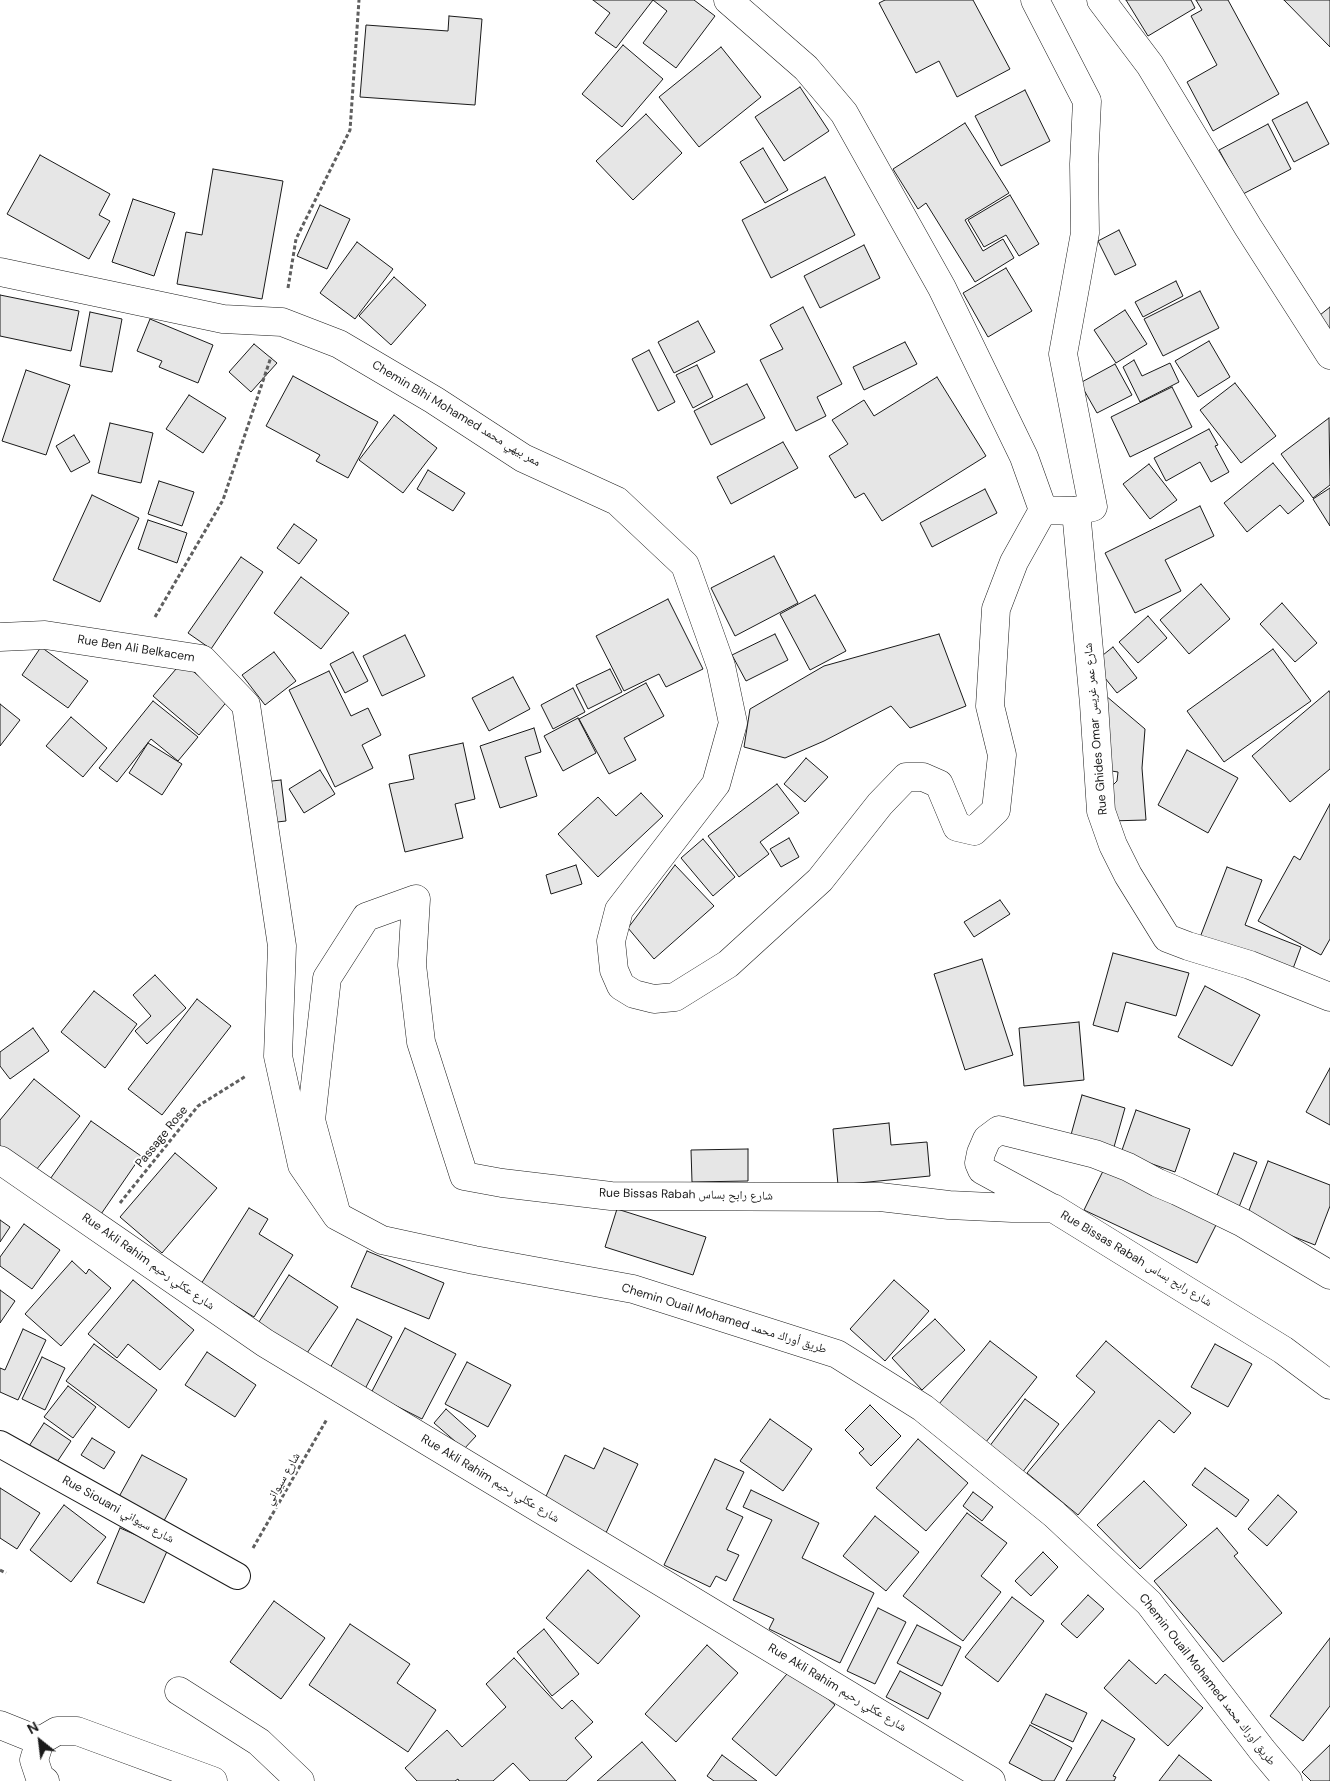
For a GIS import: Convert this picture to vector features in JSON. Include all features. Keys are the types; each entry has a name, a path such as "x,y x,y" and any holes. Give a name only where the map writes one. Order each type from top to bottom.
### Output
{"street":[{"path":"728,0 806,68 844,114 942,288 1024,457 1043,510 1076,511 1093,507 1064,354 1085,233 1084,164 1088,102 1035,0"},
{"path":"1101,0 1150,65 1248,227 1330,355"},
{"name":"Chemin Bihi Mohamed ممر بيهي محمد","path":"0,272 223,319 282,322 339,344 434,400 523,458 617,501 685,565 721,666 733,723 716,784 619,910 611,941 614,970 621,986 634,994 654,999 675,997 728,964 820,880 880,804 906,777 923,777 939,784 957,827 974,832 996,810 1002,755 990,706 996,609 1014,562 1043,510"},
{"name":"Rue Ghides Omar شارع عمر غريس","path":"1076,511 1094,704 1101,811 1113,845 1128,875 1167,938 1250,965 1330,996"},
{"name":"Rue Ben Ali Belkacem","path":"0,637 45,635 202,659 246,704 256,770"},
{"name":"Chemin Ouail Mohamed طريق أوراك محمد","path":"256,770 282,946 278,1056 302,1165 337,1216 382,1240 474,1260 633,1289 837,1354 923,1408 1054,1514 1149,1603 1288,1781"},
{"name":"Rue Bissas Rabah شارع رابح بساس","path":"337,1216 311,1120 327,978 366,917 416,899 412,965 421,1042 464,1176 502,1183 611,1196 880,1197 949,1205 1052,1208 1284,1350 1330,1385"},
{"path":"1052,1208 982,1170 979,1163 980,1153 988,1139 999,1130 1095,1154 1128,1167 1243,1223 1330,1274"},
{"name":"Rue Akli Rahim شارع عكلي رحيم","path":"0,1160 265,1343 991,1781"},
{"name":"Rue Siouani شارع سيواني","path":"0,1444 237,1576"},
{"path":"179,1691 259,1742 300,1781"},
{"path":"0,1725 40,1741"},
{"path":"45,1781 40,1778 34,1760 40,1741 56,1731 77,1731 213,1781"}],"path":[{"name":"Passage Rose","path":"100,1229 198,1106 278,1056"},
{"name":"شارع سيواني","path":"237,1576 343,1390"},
{"path":"0,1570 6,1573"}],"building":[{"path":"593,0 653,0 616,48 595,33 610,13"},
{"path":"653,0 694,0 715,16 676,68 643,43 667,11"},
{"path":"885,0 973,0 1010,69 957,97 939,61 916,73 879,3"},
{"path":"1126,0 1191,0 1195,8 1148,36"},
{"path":"1196,0 1228,0 1279,94 1213,131 1187,82 1217,65 1191,16 1202,10"},
{"path":"1284,0 1330,0 1330,47"},
{"path":"449,16 482,19 475,105 360,97 366,25 448,31"},
{"path":"623,45 663,79 622,127 582,94"},
{"path":"721,47 761,97 699,147 659,97"},
{"path":"800,87 829,131 784,161 755,117"},
{"path":"1025,90 1050,141 1001,166 975,116"},
{"path":"1307,102 1329,144 1294,162 1272,120"},
{"path":"646,114 682,153 633,200 596,161"},
{"path":"965,123 1009,193 965,220 983,251 1003,239 1014,258 975,282 926,203 918,209 893,169"},
{"path":"1268,124 1291,169 1243,194 1219,150"},
{"path":"763,148 788,190 765,203 740,162"},
{"path":"40,155 110,194 99,215 110,221 89,259 7,214"},
{"path":"213,169 283,181 262,299 177,284 186,232 202,235"},
{"path":"825,177 855,235 771,278 742,220"},
{"path":"1010,195 1039,244 1019,256 1006,235 984,247 968,220"},
{"path":"133,199 175,213 154,276 112,262"},
{"path":"320,205 350,219 327,269 297,256"},
{"path":"1119,230 1136,265 1115,275 1098,241"},
{"path":"357,242 393,269 355,319 320,293"},
{"path":"864,245 880,278 820,308 804,276"},
{"path":"1006,268 1032,311 988,337 963,293"},
{"path":"394,277 426,305 391,345 359,316"},
{"path":"1176,281 1183,296 1143,317 1135,302"},
{"path":"1200,291 1219,328 1163,356 1144,319"},
{"path":"0,295 79,311 71,351 0,336"},
{"path":"803,307 842,384 817,397 826,416 796,431 760,360 783,349 770,325"},
{"path":"1330,307 1330,338 1315,319"},
{"path":"1125,310 1147,344 1116,363 1094,330"},
{"path":"90,312 122,319 112,372 80,366"},
{"path":"150,319 213,345 198,383 159,367 162,361 137,351"},
{"path":"698,321 715,352 674,373 658,342"},
{"path":"1209,341 1230,377 1198,397 1175,361"},
{"path":"905,342 917,364 864,390 853,367"},
{"path":"254,344 277,363 251,392 229,372"},
{"path":"649,350 675,402 658,411 632,359"},
{"path":"1134,360 1142,376 1170,363 1179,382 1140,402 1123,367"},
{"path":"1115,364 1132,395 1097,413 1080,383"},
{"path":"697,365 713,397 693,408 676,375"},
{"path":"26,370 70,385 46,455 2,441"},
{"path":"293,376 378,422 348,478 316,461 320,455 266,426"},
{"path":"937,377 986,456 882,521 864,493 855,498 829,456 848,444 832,420 864,400 874,416"},
{"path":"1235,383 1276,436 1241,463 1200,410"},
{"path":"747,384 765,418 711,445 694,411"},
{"path":"1172,387 1192,427 1130,457 1111,417"},
{"path":"189,395 226,418 203,453 166,429"},
{"path":"394,415 437,448 403,493 359,460"},
{"path":"1329,418 1330,485 1313,498 1281,454"},
{"path":"110,423 153,433 141,483 98,473"},
{"path":"1209,429 1218,445 1215,446 1229,472 1211,482 1200,462 1166,481 1154,458"},
{"path":"74,435 90,462 71,472 56,446"},
{"path":"783,442 798,468 731,504 717,477"},
{"path":"1273,463 1304,501 1288,514 1280,505 1247,532 1224,503"},
{"path":"1149,464 1177,500 1150,519 1123,484"},
{"path":"428,470 465,493 453,511 417,489"},
{"path":"159,481 194,492 182,526 148,514"},
{"path":"1330,488 1330,526 1313,499"},
{"path":"985,489 997,513 932,547 920,523"},
{"path":"92,495 139,518 100,602 53,580"},
{"path":"1200,506 1214,536 1165,560 1181,591 1135,613 1105,553"},
{"path":"148,520 187,533 177,563 138,549"},
{"path":"294,524 317,540 299,564 277,548"},
{"path":"774,556 798,603 735,636 711,588"},
{"path":"241,557 263,572 211,649 188,633"},
{"path":"301,577 349,613 321,649 274,613"},
{"path":"1201,584 1230,619 1189,654 1160,620"},
{"path":"815,595 846,651 810,670 780,614"},
{"path":"668,599 703,669 666,687 659,674 624,691 596,636"},
{"path":"1282,603 1317,643 1295,662 1260,624"},
{"path":"1148,616 1167,638 1138,663 1119,642"},
{"path":"775,634 788,660 746,681 732,655"},
{"path":"939,634 966,706 910,728 891,706 824,741 785,758 744,747 750,709 824,666"},
{"path":"405,635 425,676 382,696 363,656"},
{"path":"41,647 88,681 68,708 22,675"},
{"path":"1113,647 1137,678 1117,693 1093,663"},
{"path":"1273,649 1311,701 1224,762 1187,711"},
{"path":"274,652 296,681 265,705 242,675"},
{"path":"353,652 368,681 345,693 330,664"},
{"path":"182,662 229,699 199,735 153,696"},
{"path":"610,669 622,692 588,709 576,685"},
{"path":"329,671 351,716 368,708 381,735 362,745 373,768 335,787 289,690"},
{"path":"513,677 530,709 489,731 472,698"},
{"path":"646,683 664,716 624,738 636,760 609,774 579,719"},
{"path":"573,688 585,712 553,729 541,705"},
{"path":"1099,690 1145,729 1142,768 1146,820 1109,821 1109,789 1117,781 1118,772 1105,770"},
{"path":"1329,691 1330,769 1290,802 1252,756"},
{"path":"153,701 198,737 178,761 151,739 117,782 99,768"},
{"path":"0,704 20,720 0,746"},
{"path":"71,717 107,748 83,777 46,746"},
{"path":"578,718 596,753 563,771 544,736"},
{"path":"534,728 541,752 525,757 537,796 500,808 480,746"},
{"path":"148,743 182,764 162,795 129,773"},
{"path":"463,743 475,799 455,804 463,838 405,852 389,784 414,779 409,755"},
{"path":"1187,750 1238,778 1208,833 1158,805"},
{"path":"806,758 828,777 805,802 784,784"},
{"path":"320,770 335,794 304,813 289,789"},
{"path":"281,780 286,821 268,823 263,782"},
{"path":"777,784 799,813 760,842 769,854 739,877 708,836"},
{"path":"641,793 663,816 598,877 558,834 598,797 616,816"},
{"path":"1330,804 1330,939 1321,955 1258,921 1294,856 1300,860"},
{"path":"789,838 799,857 781,867 770,849"},
{"path":"703,839 735,877 713,896 681,858"},
{"path":"576,865 582,884 551,894 546,875"},
{"path":"675,865 714,906 654,959 628,928"},
{"path":"1227,867 1262,880 1245,925 1301,947 1291,974 1199,940"},
{"path":"1000,900 1010,914 974,937 964,922"},
{"path":"1113,953 1189,973 1176,1016 1126,1002 1118,1032 1093,1025"},
{"path":"982,959 1013,1055 965,1070 934,974"},
{"path":"155,975 186,1008 147,1044 135,1031 151,1016 133,995"},
{"path":"1205,986 1260,1015 1232,1066 1178,1037"},
{"path":"94,991 137,1024 105,1068 61,1032"},
{"path":"197,999 231,1026 162,1115 128,1089"},
{"path":"1079,1022 1084,1080 1024,1086 1019,1028"},
{"path":"33,1028 49,1051 10,1079 0,1066 0,1052"},
{"path":"1330,1068 1330,1125 1306,1112"},
{"path":"34,1079 80,1116 32,1175 0,1149 0,1120"},
{"path":"1082,1095 1125,1108 1112,1154 1069,1142"},
{"path":"1136,1110 1190,1129 1175,1172 1121,1153"},
{"path":"91,1121 141,1156 99,1217 48,1182"},
{"path":"889,1123 891,1145 927,1142 930,1176 838,1185 833,1129"},
{"path":"748,1149 748,1181 692,1182 691,1150"},
{"path":"175,1153 217,1188 162,1253 120,1217"},
{"path":"1234,1153 1257,1162 1239,1207 1216,1198"},
{"path":"1268,1161 1330,1185 1330,1206 1315,1245 1246,1218"},
{"path":"1104,1169 1217,1223 1197,1263 1084,1210"},
{"path":"249,1208 268,1219 259,1234 293,1255 254,1317 201,1284"},
{"path":"617,1209 706,1237 693,1275 605,1247"},
{"path":"0,1220 10,1227 0,1242"},
{"path":"24,1224 60,1250 32,1289 0,1266 0,1257"},
{"path":"367,1251 444,1283 429,1319 351,1287"},
{"path":"72,1261 86,1274 89,1269 111,1288 61,1346 25,1314"},
{"path":"289,1275 338,1307 303,1359 255,1328"},
{"path":"133,1280 194,1330 160,1370 128,1344 117,1358 88,1334"},
{"path":"894,1280 929,1311 885,1361 850,1329"},
{"path":"0,1290 15,1301 0,1323"},
{"path":"357,1319 392,1337 365,1389 329,1370"},
{"path":"935,1319 965,1350 922,1390 892,1358"},
{"path":"405,1328 456,1354 422,1419 371,1393"},
{"path":"23,1329 46,1340 18,1400 0,1392 0,1368 5,1370"},
{"path":"990,1341 1037,1377 982,1447 935,1409"},
{"path":"1106,1341 1191,1413 1174,1433 1159,1420 1078,1515 1027,1473 1095,1392 1076,1376"},
{"path":"94,1344 157,1390 129,1428 66,1381"},
{"path":"1215,1344 1252,1364 1228,1407 1191,1387"},
{"path":"207,1352 256,1385 235,1417 185,1385"},
{"path":"42,1357 65,1368 45,1410 22,1399"},
{"path":"467,1362 511,1385 488,1427 445,1404"},
{"path":"68,1386 96,1407 73,1438 44,1417"},
{"path":"1025,1399 1059,1424 1019,1477 986,1451"},
{"path":"870,1405 901,1436 871,1466 859,1453 864,1449 845,1430"},
{"path":"446,1409 476,1436 464,1449 434,1423"},
{"path":"770,1419 812,1449 783,1491 740,1461"},
{"path":"44,1423 71,1441 49,1474 22,1457"},
{"path":"92,1438 115,1452 104,1469 81,1455"},
{"path":"918,1439 968,1483 926,1531 876,1488"},
{"path":"604,1448 638,1464 605,1535 542,1505 565,1455 594,1469"},
{"path":"142,1455 187,1479 160,1528 115,1504"},
{"path":"715,1459 744,1472 726,1509 743,1517 727,1550 739,1555 726,1581 716,1576 710,1587 664,1565"},
{"path":"1205,1468 1249,1500 1236,1517 1192,1485"},
{"path":"1144,1481 1187,1525 1140,1569 1097,1525"},
{"path":"0,1488 40,1513 17,1549 0,1538"},
{"path":"751,1490 819,1523 802,1558 874,1593 840,1663 769,1629 774,1619 733,1600 772,1520 743,1507"},
{"path":"973,1492 993,1507 982,1521 963,1506"},
{"path":"1278,1495 1297,1512 1267,1546 1248,1529"},
{"path":"64,1505 106,1537 71,1582 30,1550"},
{"path":"967,1513 1007,1543 981,1576 1001,1592 963,1641 903,1596"},
{"path":"875,1516 919,1552 886,1591 843,1556"},
{"path":"120,1528 168,1549 144,1603 97,1583"},
{"path":"1217,1528 1238,1553 1234,1556 1282,1613 1223,1662 1154,1581"},
{"path":"1043,1552 1058,1567 1031,1596 1015,1581"},
{"path":"588,1570 640,1616 598,1664 546,1618"},
{"path":"1088,1595 1104,1609 1077,1638 1061,1624"},
{"path":"1012,1597 1044,1621 998,1682 965,1657"},
{"path":"274,1601 325,1638 281,1699 230,1662"},
{"path":"878,1608 906,1622 875,1684 847,1671"},
{"path":"350,1624 410,1664 397,1683 436,1710 408,1752 309,1685"},
{"path":"917,1625 961,1647 942,1686 897,1663"},
{"path":"544,1629 579,1674 552,1696 517,1652"},
{"path":"1330,1638 1330,1706 1303,1741 1270,1716"},
{"path":"707,1645 738,1673 676,1742 645,1714"},
{"path":"514,1658 562,1709 572,1700 593,1722 575,1738 592,1757 566,1781 530,1781 513,1763 493,1781 459,1781 458,1779 455,1781 417,1781 405,1768 447,1730 462,1747 506,1707 486,1684"},
{"path":"1129,1660 1156,1684 1165,1674 1203,1708 1168,1746 1104,1688"},
{"path":"792,1668 835,1705 776,1776 732,1739"},
{"path":"900,1671 941,1693 928,1719 886,1697"},
{"path":"1046,1694 1087,1713 1073,1742 1031,1723"},
{"path":"1102,1720 1135,1739 1113,1776 1116,1777 1114,1781 1066,1781"},
{"path":"1030,1725 1072,1748 1054,1781 1043,1781 1009,1763"},
{"path":"642,1742 676,1781 597,1781"},
{"path":"1330,1745 1330,1781 1311,1781 1302,1772"},
{"path":"722,1755 757,1781 714,1781 707,1776"},
{"path":"1179,1755 1212,1781 1159,1781"}]}
